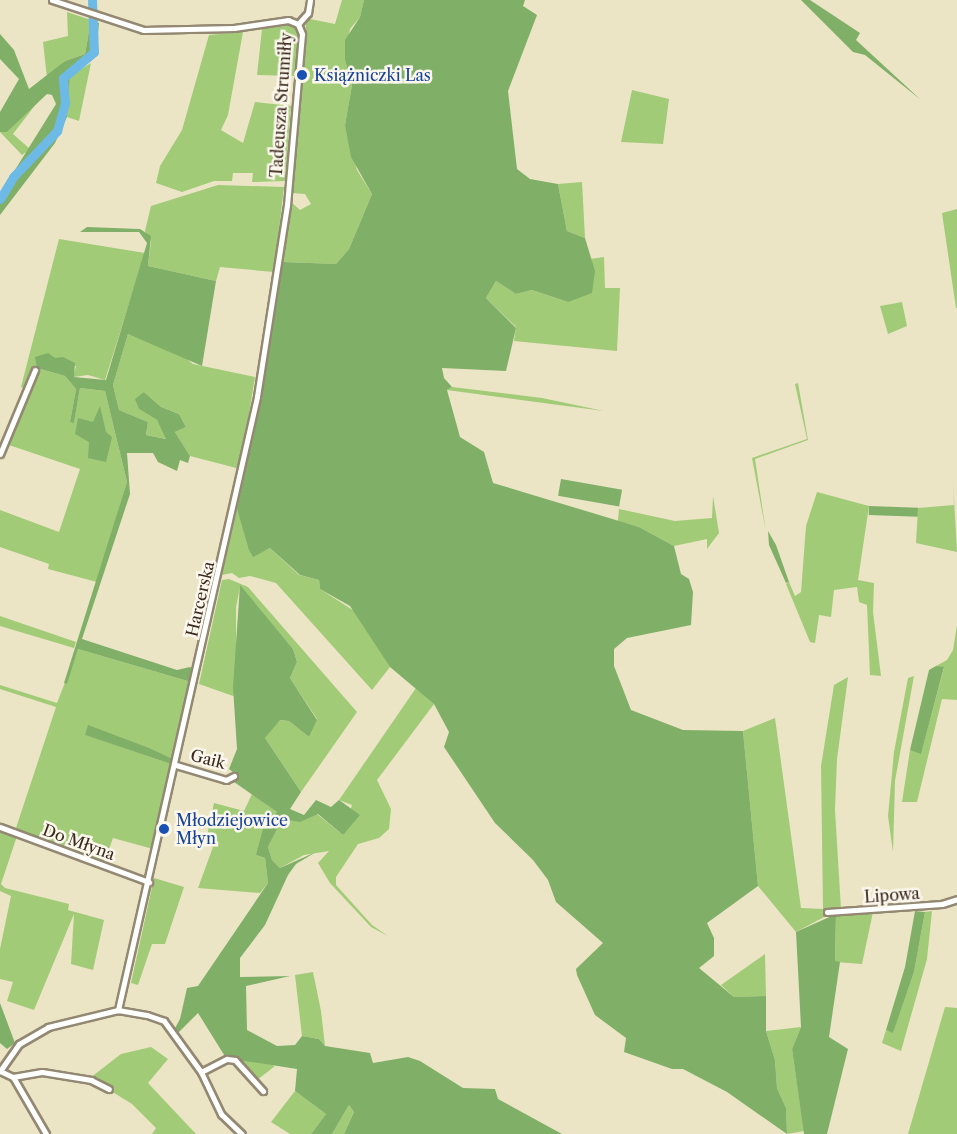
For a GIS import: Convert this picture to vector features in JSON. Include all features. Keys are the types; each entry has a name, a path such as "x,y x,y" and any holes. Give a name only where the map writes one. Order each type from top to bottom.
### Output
{"street":[{"name":"Tadeusza Strumiłły","path":"52,0 152,30 234,28 288,20 298,24 302,34 288,190"},
{"path":"298,24 308,13 310,0"},
{"name":"Harcerska","path":"118,1010 176,765 257,397 288,190"},
{"path":"0,454 35,370"},
{"name":"Gaik","path":"176,765 226,780 234,776"},
{"name":"Do Młyna","path":"0,827 149,882"},
{"name":"Lipowa","path":"827,912 942,904 957,899"},
{"path":"109,1089 91,1080 42,1072 13,1077 0,1071 9,1053 35,1033 59,1023 118,1010 164,1021 201,1072 221,1114 242,1134"},
{"path":"201,1072 227,1059 235,1060 263,1091"},
{"path":"13,1077 46,1134"}],"green space":[{"path":"342,0 364,0 360,17 350,29 345,60 352,85 345,125 357,170 372,194 349,249 336,264 283,262 290,201 300,210 311,204 305,194 291,193 306,24 310,19 335,24"},
{"path":"364,0 525,0 523,6 537,15 508,91 517,169 530,179 558,184 567,231 585,238 595,271 592,293 568,302 532,290 516,294 496,281 486,298 516,328 506,371 442,368 444,378 452,387 447,390 460,437 484,452 493,483 639,527 674,546 681,574 689,579 693,592 691,625 627,638 614,649 614,666 631,710 683,730 743,731 758,886 707,923 714,938 714,956 699,968 734,997 766,996 766,1031 775,1060 777,1088 786,1108 787,1134 727,1092 683,1069 672,1069 624,1052 626,1038 595,1015 577,975 576,969 603,943 556,902 548,880 533,860 495,823 444,747 449,732 434,704 390,667 350,606 320,589 319,580 300,575 270,548 253,557 249,550 237,509 259,410 283,262 336,264 349,249 372,194 351,157 345,125 352,85 345,60 345,40 360,17"},
{"path":"801,0 810,0 860,33 856,40 921,100 865,55 853,52"},
{"path":"67,12 91,20 85,54 65,61 47,78 43,42 68,36"},
{"path":"91,20 99,23 96,56 70,77 67,117 55,143 0,215 0,194 56,104 52,95 47,94 7,132 0,132 0,112 19,79 0,59 0,34 14,50 29,89 65,61 85,54"},
{"path":"291,25 297,27 298,35 295,76 257,75 262,29"},
{"path":"243,32 228,115 221,130 243,143 255,102 291,106 285,181 252,182 253,173 233,173 232,181 214,181 182,192 156,183 160,166 182,130 209,35"},
{"path":"91,63 79,121 67,117 70,76"},
{"path":"632,90 669,99 663,144 621,142"},
{"path":"39,100 13,134 30,149 22,155 0,132 7,132"},
{"path":"582,182 585,238 567,231 558,184"},
{"path":"218,185 284,187 274,272 220,267 216,281 148,266 151,241 145,231 151,206"},
{"path":"957,209 957,308 956,308 942,213"},
{"path":"87,227 140,229 151,236 148,266 216,281 202,366 128,334 113,385 119,410 148,422 146,435 166,439 157,420 139,409 135,399 144,392 161,407 179,414 186,427 175,432 190,456 188,463 180,460 177,471 158,462 153,453 127,453 130,494 82,639 177,670 190,667 193,669 191,682 78,649 67,684 64,683 127,482 105,391 80,388 74,423 70,422 76,389 65,376 37,368 35,357 48,353 55,358 63,357 75,363 74,377 106,380 147,243 139,232 80,232"},
{"path":"59,239 145,253 105,380 88,375 73,377 76,366 37,368 25,388 21,387"},
{"path":"604,257 605,288 620,288 617,351 514,341 516,327 486,298 496,281 516,294 532,290 568,302 592,266 590,259"},
{"path":"902,302 907,326 888,334 880,306"},
{"path":"128,334 182,355 193,364 255,377 240,469 190,456 175,432 186,427 179,414 161,407 144,392 139,409 157,420 167,439 146,435 148,422 119,410 113,385"},
{"path":"37,368 65,376 76,389 70,422 74,422 80,388 105,391 127,482 97,582 48,569 49,564 0,547 0,510 59,532 80,469 6,444"},
{"path":"798,383 808,440 755,459 766,532 752,458 807,439 795,384"},
{"path":"452,387 542,398 604,411 447,390"},
{"path":"100,406 106,432 112,437 106,462 88,458 89,442 75,434 78,418 93,422"},
{"path":"561,479 622,490 619,507 558,496"},
{"path":"953,481 957,552 916,543 918,508 954,505"},
{"path":"817,492 869,506 858,580 874,583 873,612 881,676 870,675 867,605 859,602 857,587 834,590 831,617 819,615 815,643 810,642 786,584 789,582 795,596 801,592 806,526"},
{"path":"713,496 719,533 707,549 707,539 674,546 639,527 618,521 619,509 675,521 712,518"},
{"path":"869,506 918,508 918,517 869,515"},
{"path":"237,509 253,556 270,548 299,575 319,580 320,589 359,614 390,667 372,690 276,583 250,576 239,578 232,573 222,575"},
{"path":"768,531 776,545 789,582 786,583 769,545"},
{"path":"229,579 248,587 357,712 301,792 265,738 279,720 289,721 309,737 317,719 290,678 297,662 293,649 240,587 236,607 236,697 199,684 222,580"},
{"path":"240,585 293,649 297,662 290,678 317,720 309,737 289,721 280,720 265,738 301,792 290,809 304,815 316,800 331,807 339,800 360,815 343,835 318,814 300,822 282,819 268,847 272,860 280,868 316,852 296,864 288,875 265,925 240,958 240,977 290,976 246,986 247,1030 277,1046 295,1045 302,1036 319,1039 325,1046 370,1053 373,1063 408,1057 420,1061 463,1088 495,1089 498,1099 562,1134 344,1134 354,1112 349,1105 332,1134 311,1134 326,1114 295,1091 297,1069 226,1058 198,1013 177,1034 174,1030 180,1019 187,988 198,986 268,883 265,858 256,855 264,825 277,812 234,782 238,776 229,769 237,749 233,687"},
{"path":"0,616 76,642 74,648 0,626"},
{"path":"957,625 957,700 942,699 917,802 902,802 910,750 921,753 944,668 936,666 947,660 953,650"},
{"path":"78,649 191,682 173,759 88,726 86,735 171,764 153,849 113,838 104,863 0,825 0,822 16,828 56,707 0,689 0,685 57,703"},
{"path":"936,666 944,667 921,754 910,750 929,670"},
{"path":"914,676 895,781 893,852 888,816 894,752 908,678"},
{"path":"848,677 837,759 835,810 841,909 824,909 826,916 796,932 758,886 743,731 775,718 801,908 823,909 821,766 834,685"},
{"path":"416,688 434,704 377,780 391,809 389,829 379,838 358,844 336,877 336,885 372,925 388,936 371,927 330,883 318,863 329,851 304,855 280,868 272,860 268,847 282,818 300,821 317,814 343,835 352,805 339,800"},
{"path":"88,725 173,759 171,764 85,735"},
{"path":"252,794 277,812 256,855 265,858 268,883 260,893 198,888 213,847 205,845 214,803 244,811"},
{"path":"0,830 17,836 1,884 5,888 69,904 68,910 104,920 93,970 71,964 74,914 34,1010 7,1001 13,982 0,979 0,949 11,896 0,891"},
{"path":"154,878 184,887 165,944 152,944 138,985 131,983"},
{"path":"915,911 925,912 914,972 893,1033 886,1030 905,967"},
{"path":"932,911 927,959 901,1051 882,1043 886,1030 893,1032 914,972 925,912"},
{"path":"873,912 862,964 835,962 836,914"},
{"path":"836,914 835,961 840,962 829,1037 848,1049 827,1134 804,1134 792,1049 801,1027 796,932"},
{"path":"765,954 766,996 734,997 721,985"},
{"path":"313,972 325,1046 319,1039 302,1036 295,975"},
{"path":"0,1003 15,1043 7,1049 0,1043"},
{"path":"945,1007 957,1008 957,1134 908,1134"},
{"path":"801,1027 792,1049 804,1131 787,1134 786,1108 777,1088 775,1060 766,1031"},
{"path":"151,1047 168,1059 148,1083 196,1134 152,1134 156,1128 132,1104 90,1078 121,1054"},
{"path":"233,1057 268,1064 275,1066 257,1080"},
{"path":"295,1091 326,1114 311,1134 290,1134 271,1122"},
{"path":"349,1105 354,1112 344,1134 332,1134"}],"waterway":[{"path":"0,199 13,177 57,131 65,103 63,78 94,52 92,0"}],"place":[{"name":"Książniczki Las","path":"302,75"},
{"name":"Młodziejowice Młyn","path":"164,829"}]}
